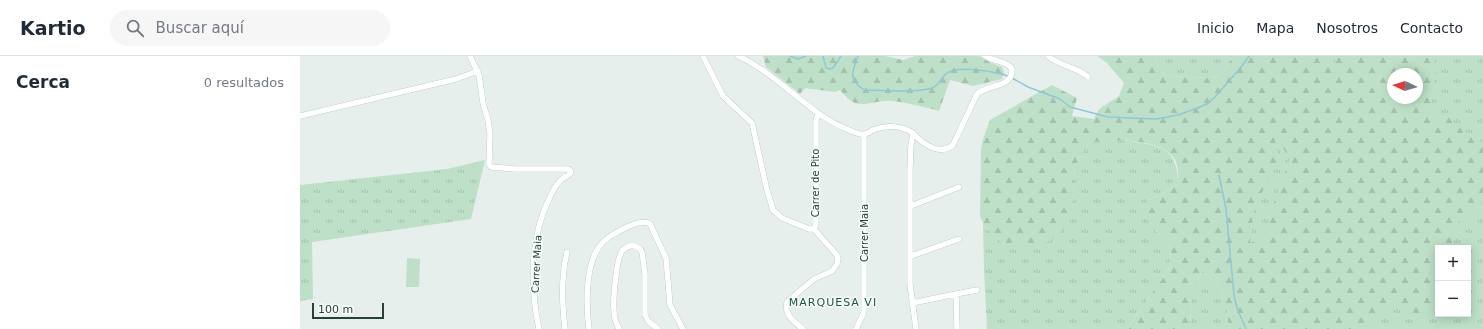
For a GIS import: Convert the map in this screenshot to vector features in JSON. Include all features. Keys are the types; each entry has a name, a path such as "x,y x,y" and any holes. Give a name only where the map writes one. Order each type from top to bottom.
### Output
{"street":[{"path":"300,116 456,79 478,71 470,56"},
{"path":"703,56 723,96 747,118 753,126 760,164 773,210 782,218 809,229 814,229"},
{"path":"738,56 770,76 818,114 848,130 858,134 864,134 892,126 905,129 925,145 944,149 954,145 977,94 983,90 1005,83 1012,75 1012,69 1008,64 996,62 985,56"},
{"path":"1048,56 1059,64 1081,72 1088,77"},
{"name":"Carrer Maia","path":"478,71 483,103 489,125 489,164 491,167 515,169 568,169 571,171 569,175 560,180 538,226 533,290 539,329"},
{"name":"Carrer de Pito","path":"803,329 788,315 786,309 787,302 814,279 834,269 838,262 837,256 814,229 816,224 816,120 818,114"},
{"name":"Carrer Maia","path":"858,328 864,309 864,134"},
{"path":"913,134 910,169 910,284 916,329"},
{"path":"911,206 959,187"},
{"path":"589,329 587,298 592,266 598,249 603,243 618,232 632,225 644,222 650,224 665,254 670,305 683,329"},
{"path":"911,256 959,239"},
{"path":"619,329 615,319 614,305 619,262 622,252 633,246 638,247 642,252 645,315 649,322 658,329"},
{"path":"565,329 563,290 564,265 567,252"},
{"path":"912,303 977,290"},
{"path":"956,294 957,329"}],"green space":[{"path":"763,56 885,56 903,60 915,56 980,56 989,62 1002,67 1004,72 1002,79 973,86 950,80 939,111 893,101 859,104 847,98 840,90 835,92 805,88 800,94 766,67"},
{"path":"1097,56 1154,56 1159,71 1168,76 1212,78 1221,75 1229,64 1232,56 1318,56 1319,62 1335,66 1337,56 1433,56 1436,70 1430,111 1449,118 1483,145 1483,200 1475,214 1458,222 1452,238 1452,245 1435,245 1435,316 1429,317 1414,314 1387,303 1372,316 1367,329 1229,329 1225,295 1215,282 1203,271 1191,288 1190,329 1127,329 1169,269 1171,249 1165,239 1152,228 1144,213 1147,201 1170,190 1178,184 1177,166 1173,157 1166,151 1156,146 1133,141 1089,142 1075,166 1072,208 1061,234 1040,246 1006,247 986,227 980,217 981,150 983,139 990,120 1052,85 1077,98 1072,116 1094,119 1099,109 1119,96 1124,83 1107,63","holes":["1274,134 1290,159 1269,216 1271,232 1263,238 1250,243 1254,207 1279,161"]},
{"path":"1154,56 1483,56 1483,329 1190,329 1191,288 1203,271 1215,282 1225,295 1229,64 1221,75 1212,78 1168,76 1159,71"},
{"path":"1124,140 1163,149 1174,161 1177,171 1178,184 1170,190 1147,201 1152,228 1165,239 1171,249 1169,269 1127,329 987,329 983,222 1006,247 1072,205 1075,166 1089,141"},
{"path":"485,160 471,219 312,242 313,299 300,301 300,185 447,169"},
{"path":"407,258 420,259 419,287 406,287"}],"waterway":[{"path":"790,56 798,59 806,56"},
{"path":"823,56 826,68 829,69 833,68 841,56"},
{"path":"858,56 853,71 853,79 864,90 905,91 929,89 935,86 947,73 968,69 987,71 1008,76"},
{"path":"1012,78 1028,87 1060,99 1070,107 1108,117 1156,119 1178,115 1207,104 1215,97 1249,56"},
{"path":"1219,175 1226,209 1234,295 1237,308 1246,329"}],"district":[{"name":"MARQUESA VI","path":"833,302"}]}
